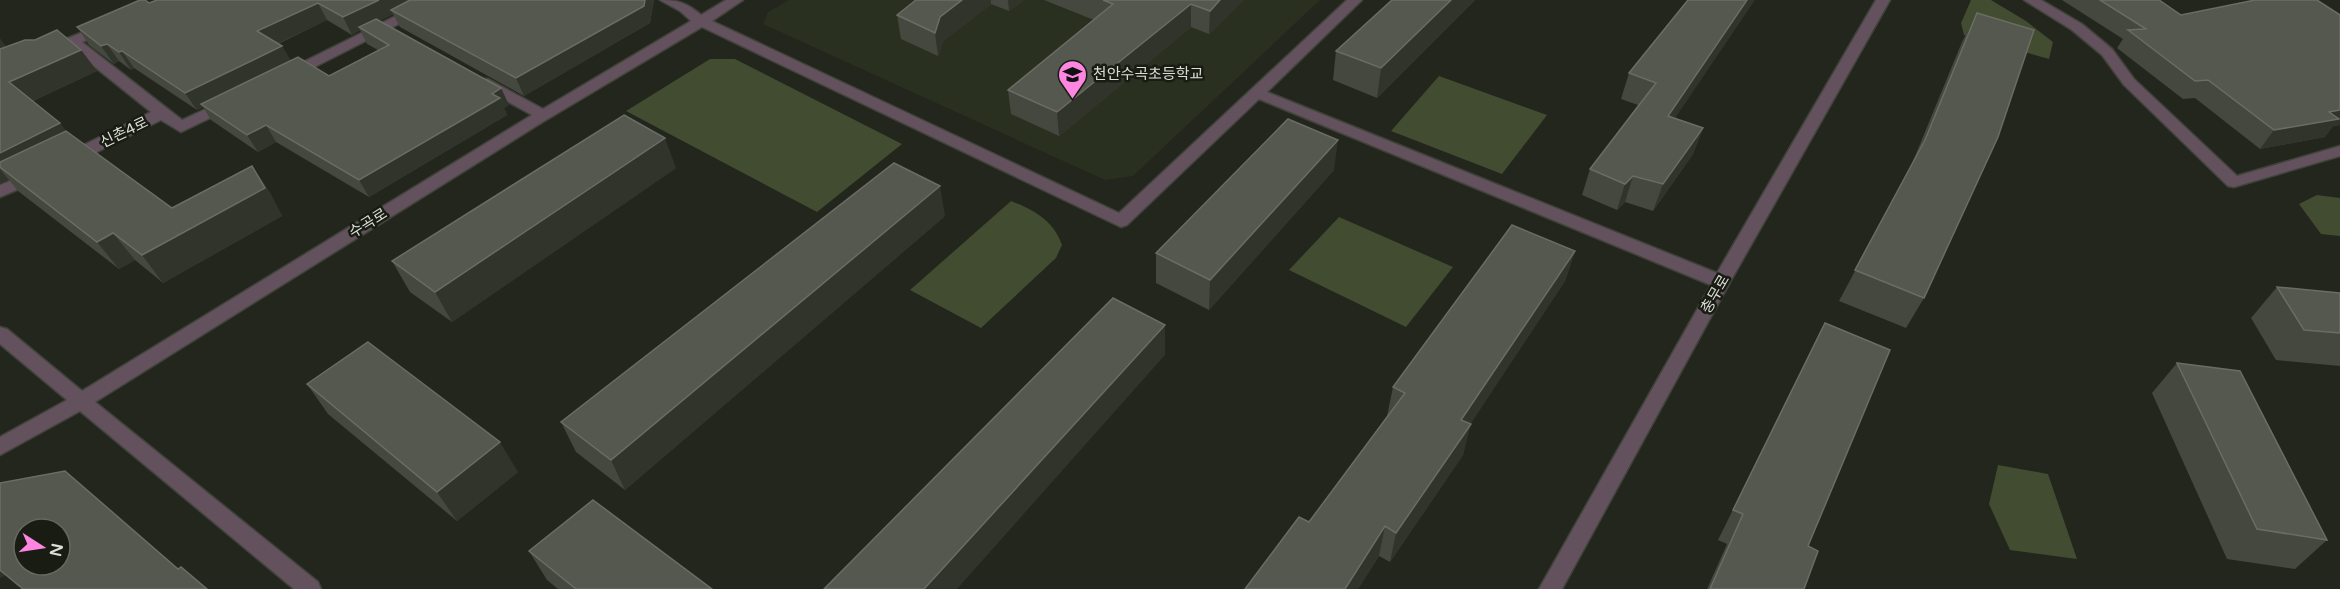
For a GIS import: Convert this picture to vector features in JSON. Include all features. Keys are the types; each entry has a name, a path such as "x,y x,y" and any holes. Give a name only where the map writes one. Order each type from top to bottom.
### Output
{"street":[{"path":"277,80 439,0"},
{"path":"667,0 685,8 699,20 1121,221 1355,0"},
{"name":"수곡로","path":"0,447 81,401 543,115 736,0"},
{"name":"충무로","path":"1550,589 1721,282 1883,0"},
{"path":"2031,0 2077,27 2107,52 2129,82 2234,182 2340,151"},
{"path":"31,58 121,21"},
{"path":"384,27 404,38"},
{"path":"71,42 162,113"},
{"path":"473,77 543,115"},
{"path":"1257,93 1721,282"},
{"name":"신촌4로","path":"0,192 162,113 181,127 245,95"},
{"path":"0,334 310,589"}],"shaded area":[{"name":"천안수곡초등학교","path":"789,0 1320,0 1133,176 1105,180 763,24 768,12"},
{"path":"1971,0 1991,0 2026,21 2053,42 2049,59 1964,35 1961,23"},
{"path":"710,59 735,59 902,144 817,212 626,111"},
{"path":"1439,76 1547,115 1502,174 1391,131"},
{"path":"2317,195 2340,198 2340,236 2321,234 2299,204"},
{"path":"1011,201 1027,208 1048,222 1062,245 1056,258 981,328 910,290"},
{"path":"1339,217 1453,267 1406,327 1289,270"},
{"path":"1998,465 2048,474 2077,559 2010,550 1989,504"}],"building":[{"path":"140,0 149,3 157,0 379,0 343,17 318,3 257,31 282,46 185,93 122,51 119,52 107,44 101,46 77,27"},
{"path":"410,0 645,0 644,6 516,78 391,10"},
{"path":"916,0 962,0 940,17 935,33 897,15"},
{"path":"1103,0 1220,0 1210,11 1191,4 1057,112 1008,90 1113,4"},
{"path":"1392,0 1451,0 1381,68 1336,51"},
{"path":"1688,0 1747,0 1668,116 1703,128 1663,184 1633,176 1625,184 1590,169 1656,83 1629,73"},
{"path":"2100,0 2159,0 2181,15 2255,0 2317,0 2340,15 2340,110 2329,112 2339,119 2274,130 2208,80 2195,81 2128,30 2146,29"},
{"path":"1977,13 2034,30 1998,137 1924,298 1855,270 1925,140"},
{"path":"376,19 501,88 492,94 500,98 359,180 266,125 247,135 201,104 298,57 329,76 389,45 359,27"},
{"path":"57,30 81,50 9,82 60,123 0,153 0,49 25,40 35,40"},
{"path":"624,115 665,138 435,292 392,261"},
{"path":"1288,119 1338,140 1210,280 1156,253"},
{"path":"66,131 172,208 252,166 265,188 142,255 113,233 97,242 0,167 0,162"},
{"path":"894,163 940,186 611,460 561,422"},
{"path":"1512,225 1575,251 1461,420 1471,424 1396,533 1385,526 1345,589 1245,589 1299,517 1309,522 1405,393 1393,387"},
{"path":"2277,287 2340,293 2340,333 2304,330"},
{"path":"1113,298 1165,325 924,589 824,589"},
{"path":"1825,323 1890,350 1808,546 1818,551 1804,589 1710,589 1743,514 1733,510"},
{"path":"368,342 500,442 437,492 307,384"},
{"path":"2177,363 2240,371 2327,540 2257,529"},
{"path":"65,471 178,569 181,567 207,589 23,589 0,570 0,483"},
{"path":"593,500 712,589 576,589 529,551"}],"place":[{"name":"천안수곡초등학교","path":"1072,100"}]}
